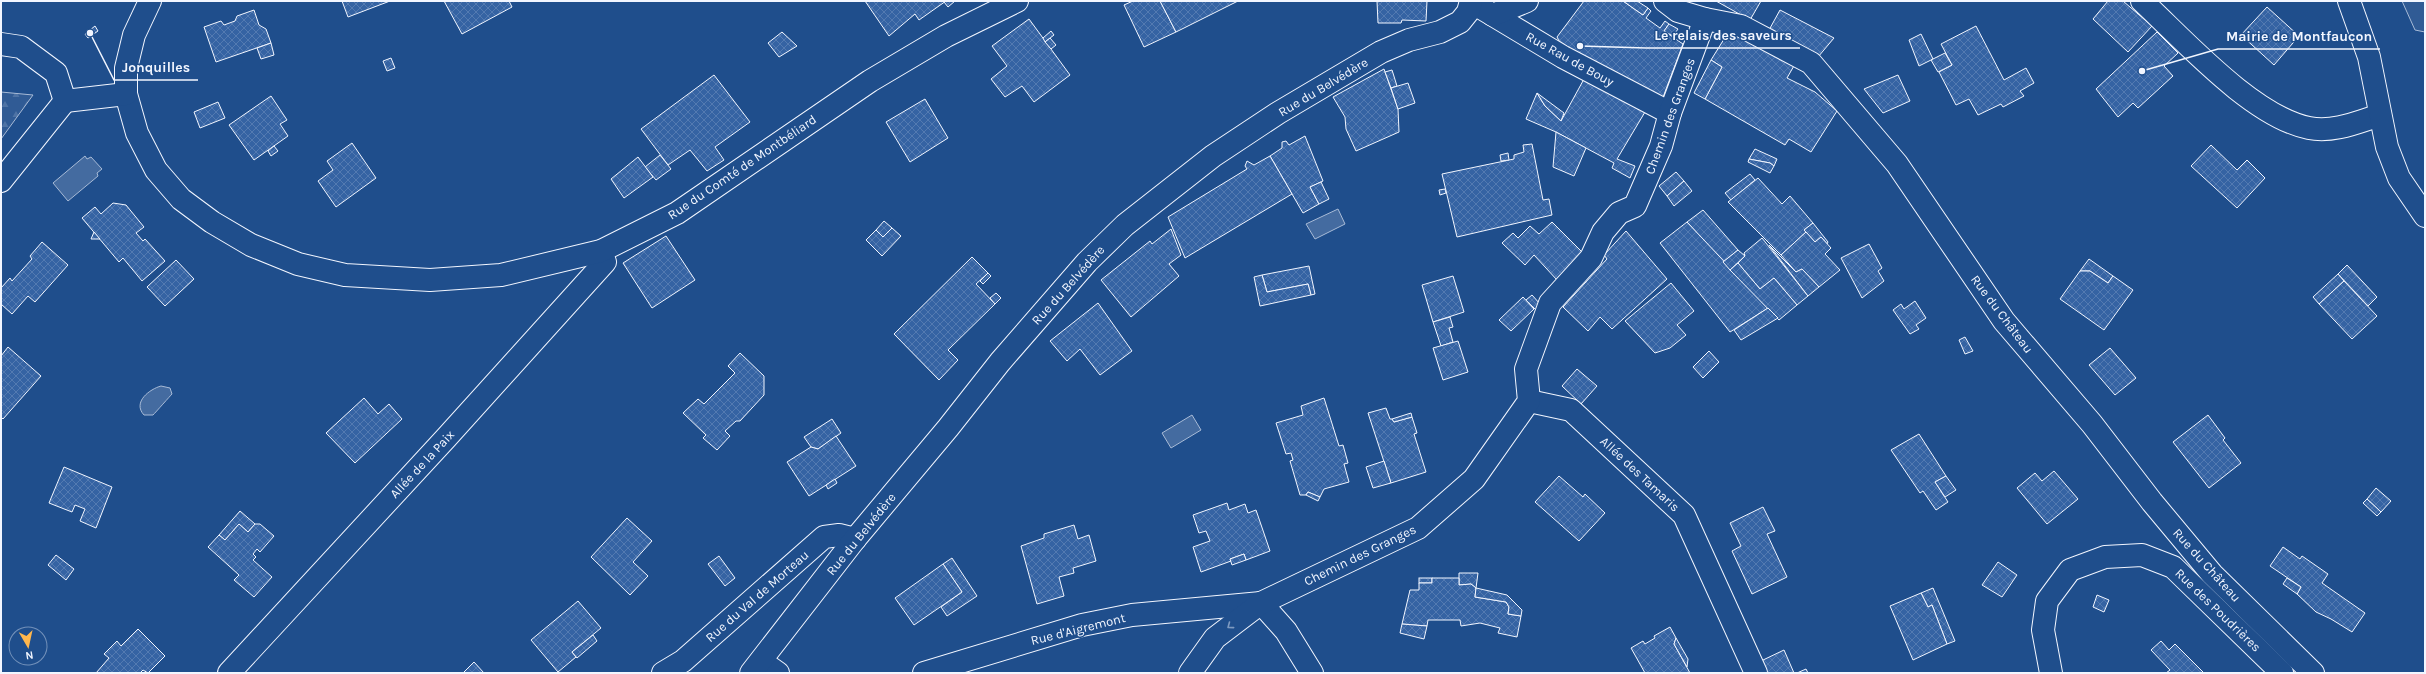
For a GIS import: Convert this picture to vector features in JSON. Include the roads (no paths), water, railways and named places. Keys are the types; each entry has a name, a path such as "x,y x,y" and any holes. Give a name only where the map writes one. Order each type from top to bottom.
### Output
{"street":[{"name":"Rue du Comté de Montbéliard","path":"150,1 134,35 126,68 126,94 137,134 156,170 181,198 212,222 251,245 298,264 345,276 430,280 501,275 601,250 677,213 870,80 946,36 1017,1"},
{"name":"Rue Rau de Bouy","path":"1471,1 1563,57 1670,113"},
{"name":"Rue du Belvédère","path":"763,669 855,539 1047,307 1087,262 1126,225 1213,156 1278,113 1381,52 1409,40 1440,32 1460,22 1468,12 1471,1"},
{"path":"1493,15 1527,1"},
{"name":"Rue du Château","path":"1665,1 1678,11 1705,19 1740,26 1811,63 1897,164 2004,321 2092,424 2152,502 2212,574 2313,673"},
{"path":"2142,1 2246,96 2283,120 2311,128 2342,127 2380,115"},
{"path":"2349,1 2369,56 2387,147 2399,178 2425,216"},
{"name":"Chemin des Granges","path":"1190,673 1215,638 1261,603 1418,528 1474,479 1529,401 1526,369 1550,303 1591,258 1603,232 1619,213 1635,206 1661,146 1670,113 1705,19"},
{"path":"1,44 21,47 56,73 65,101"},
{"path":"1,181 65,101 126,94"},
{"name":"Allée de la Paix","path":"229,673 446,438 605,262 601,250"},
{"name":"Allée des Tamaris","path":"1529,401 1571,410 1684,515 1756,673"},
{"name":"Rue du Val de Morteau","path":"664,673 682,661 824,537 839,535 855,539"},
{"name":"Rue des Poudrières","path":"2051,673 2043,630 2047,601 2070,570 2105,557 2142,554 2173,567 2282,673"},
{"path":"1261,603 1286,631 1312,673"},
{"name":"Rue d'Aigremont","path":"924,673 1082,625 1132,615 1261,603"}],"place":[{"name":"Jonquilles","path":"90,33"},
{"name":"Le relais des saveurs","path":"1580,46"},
{"name":"Mairie de Montfaucon","path":"2142,71"}]}
